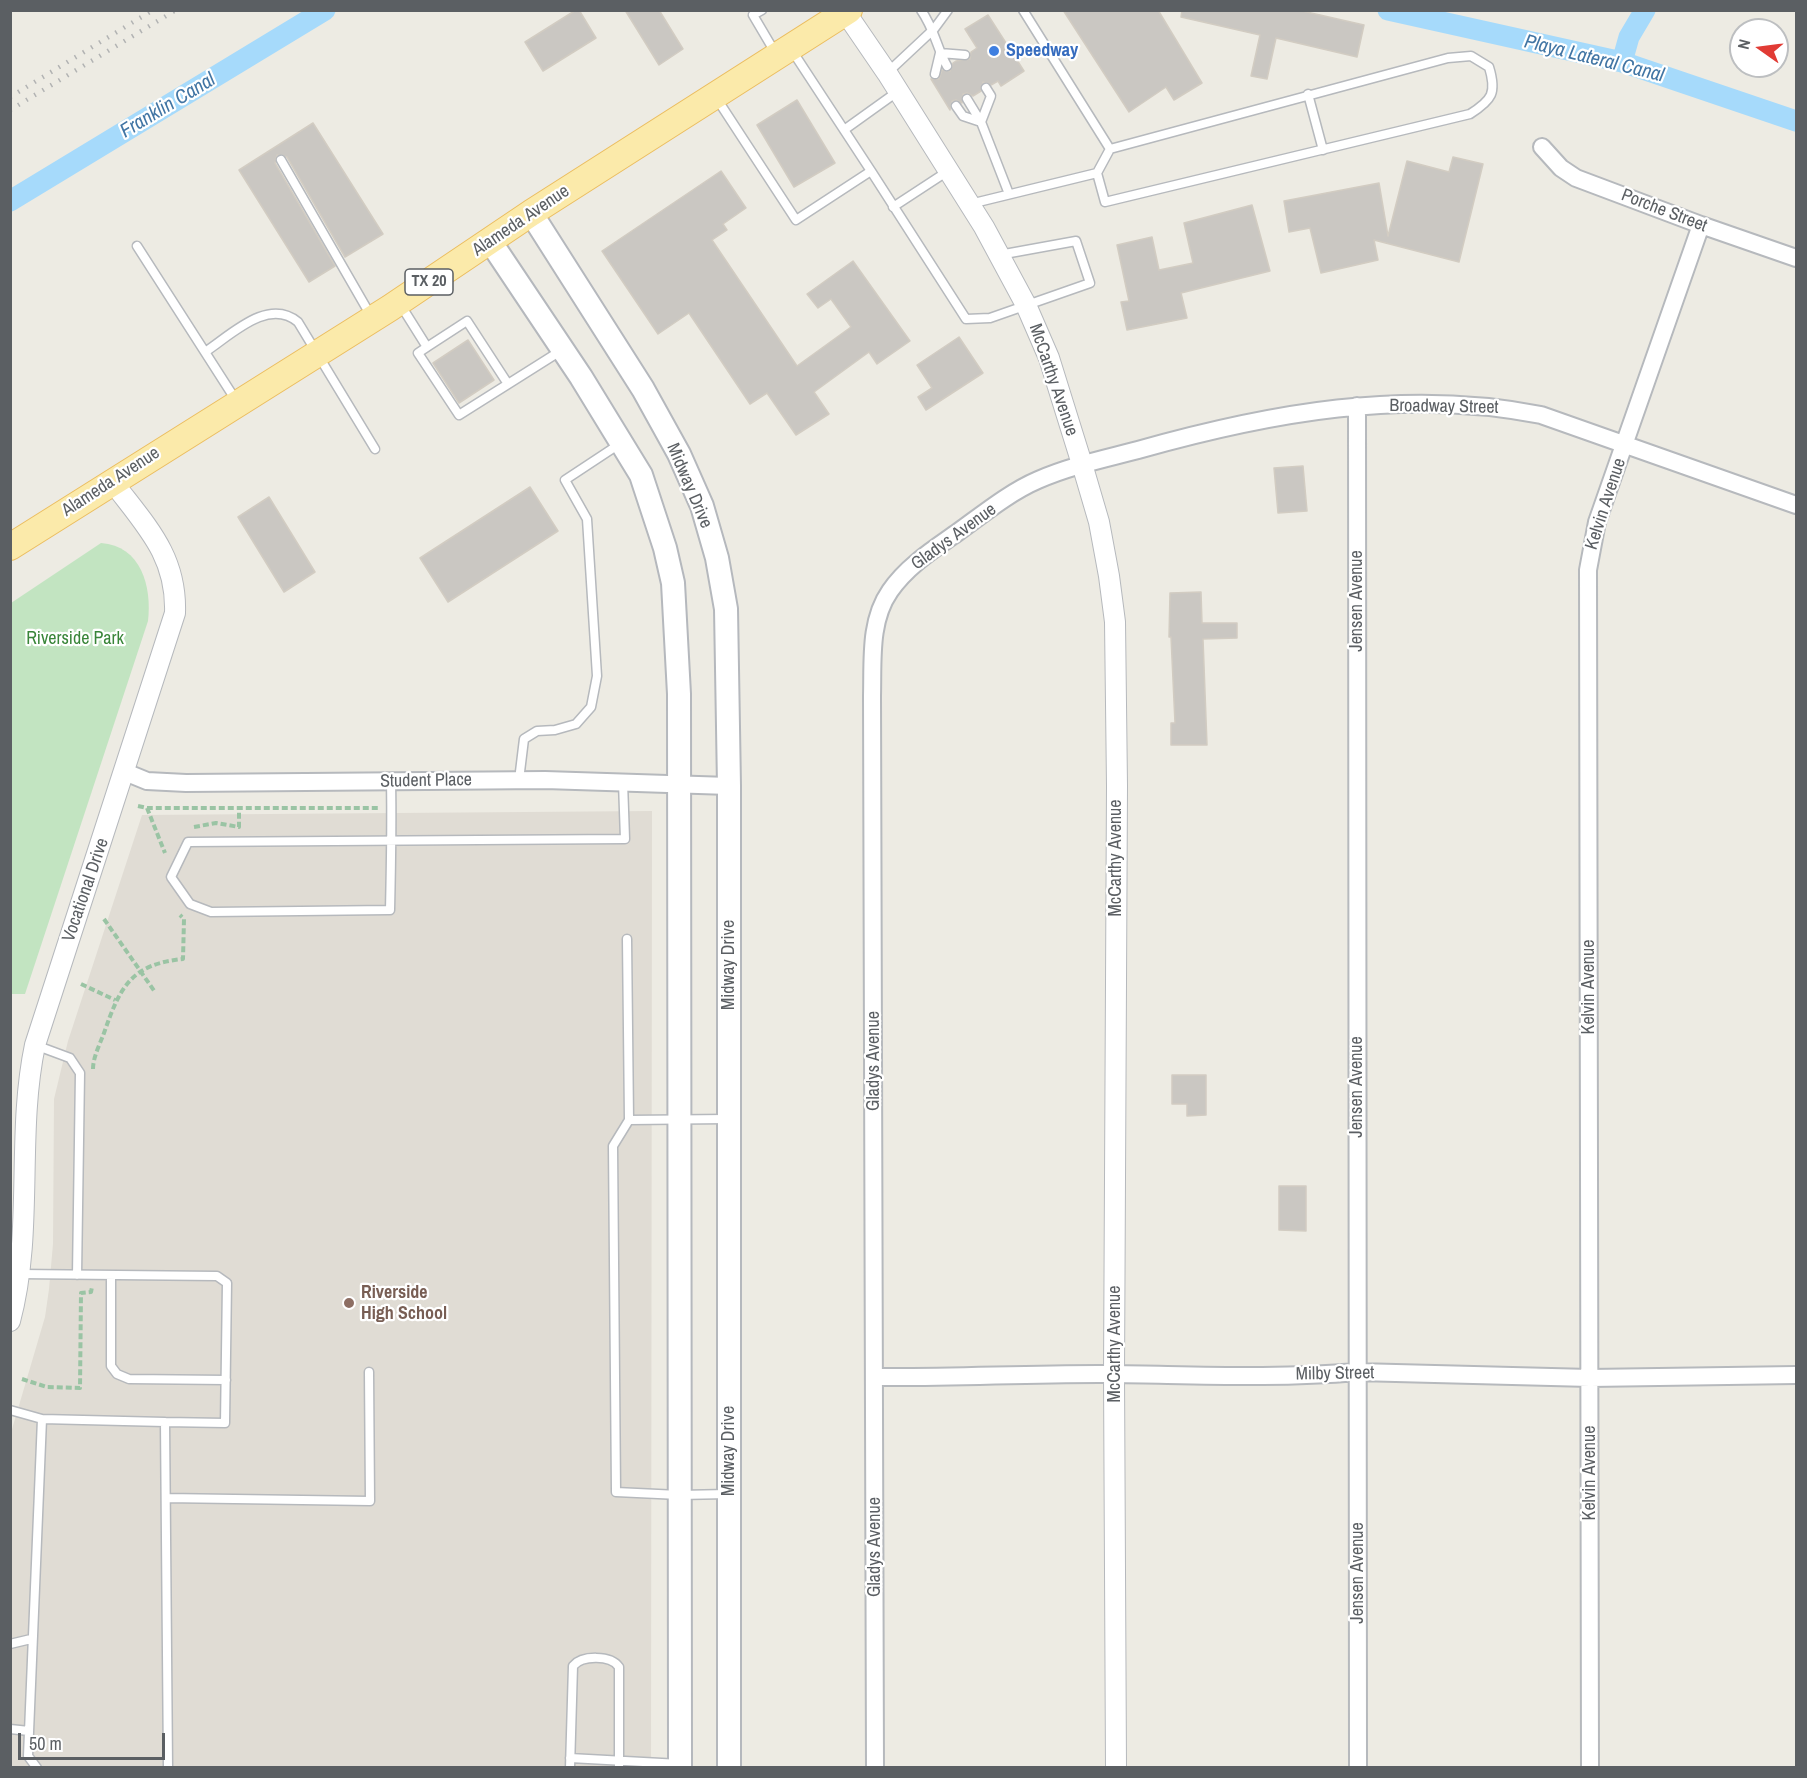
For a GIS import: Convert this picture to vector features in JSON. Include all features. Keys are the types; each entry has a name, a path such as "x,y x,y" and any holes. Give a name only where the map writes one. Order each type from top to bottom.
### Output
{"main road":[{"name":"Alameda Avenue","path":"12,541 373,319 531,213 716,96 839,14"},
{"name":"Midway Drive","path":"531,213 643,389 679,454 702,506 717,558 726,609 729,786 729,1767"},
{"path":"490,241 641,475 656,519 673,583 678,659 680,1766"}],"street":[{"name":"McCarthy Avenue","path":"839,14 887,73 969,204 1026,305 1049,358 1099,522 1115,622 1118,1084 1114,1374 1116,1767"},
{"name":"Porche Street","path":"1542,147 1561,168 1576,178 1797,258"},
{"name":"Kelvin Avenue","path":"1590,1767 1588,570 1597,522 1626,445 1701,225"},
{"name":"Broadway Street","path":"1082,464 1288,413 1357,406 1458,404 1499,407 1558,420 1797,505"},
{"name":"Jensen Avenue","path":"1357,406 1358,1767"},
{"name":"Gladys Avenue","path":"874,1767 872,696 874,630 889,592 902,576 929,552 1035,481 1082,464"},
{"name":"Vocational Drive","path":"10,1321 19,1274 27,1098 35,1045 175,613 176,588 162,551 112,481"},
{"name":"Student Place","path":"125,772 147,781 186,783 519,780 729,786"},
{"name":"Milby Street","path":"874,1377 958,1378 1114,1374 1320,1375 1357,1372 1590,1378 1797,1375"}],"lane":[{"path":"762,10 753,15 844,130 966,319 990,318 1090,283 1076,241 999,255"},
{"path":"921,10 934,29 940,53 947,66"},
{"path":"887,73 934,29 948,10"},
{"path":"1023,10 1110,149"},
{"path":"940,53 965,55"},
{"path":"935,74 940,53"},
{"path":"1471,56 1489,67 1494,85 1487,104 1470,114 1105,202 1097,173 1110,149 1308,94 1448,58 1471,56"},
{"path":"981,122 991,96 986,88"},
{"path":"844,130 897,92"},
{"path":"1308,94 1323,150"},
{"path":"716,96 796,220 871,171"},
{"path":"967,99 981,122 1010,194"},
{"path":"956,106 963,116 981,122"},
{"path":"281,160 373,319"},
{"path":"893,207 948,171"},
{"path":"969,204 1097,173"},
{"path":"137,246 237,402"},
{"path":"398,302 427,347"},
{"path":"205,352 255,319 274,312 282,312 298,322 375,449"},
{"path":"508,384 467,321 418,353 459,415 562,350"},
{"path":"519,780 524,739 537,731 576,724 591,707 597,676 587,519 565,480 621,443"},
{"path":"391,782 392,808 391,841 390,910 211,912 190,904 171,877 188,842 391,841 625,839 623,782"},
{"path":"627,939 629,1120 613,1146 616,1492 679,1495 729,1494"},
{"path":"35,1045 70,1058 80,1073 77,1275"},
{"path":"629,1120 729,1119"},
{"path":"10,1410 42,1419 225,1423 227,1283 217,1276 111,1277 19,1274"},
{"path":"111,1277 111,1366 117,1374 129,1379 226,1380"},
{"path":"166,1498 370,1501 369,1372"},
{"path":"37,1767 28,1756 28,1731 42,1419"},
{"path":"165,1422 168,1767"},
{"path":"10,1644 31,1639"},
{"path":"619,1765 619,1667 611,1660 581,1660 573,1666 570,1763 619,1765 680,1766"},
{"path":"10,1729 28,1731"}],"path":[{"path":"138,806 147,808 392,808"},
{"path":"147,808 165,853 164,861"},
{"path":"187,831 216,823 239,827 239,808"},
{"path":"165,853 173,844"},
{"path":"93,1074 93,1063 116,1000 140,970 163,961 183,958 184,919 177,911"},
{"path":"104,919 155,992"},
{"path":"81,984 116,1000"},
{"path":"22,1379 47,1387 80,1388 81,1293 91,1292 92,1276"}],"shaded area":[{"name":"Riverside High School","path":"652,811 651,1767 11,1767 10,1436 45,1317 49,1289 53,1244 54,1099 68,1041 142,815"}],"green space":[{"name":"Riverside Park","path":"101,543 115,546 135,560 141,570 148,594 148,621 25,994 11,994 11,603"}],"building":[{"path":"579,10 596,38 543,71 525,42"},
{"path":"625,10 659,10 683,49 659,65"},
{"path":"1063,10 1158,10 1202,83 1174,100 1166,87 1129,112"},
{"path":"1182,10 1298,10 1364,25 1357,57 1276,38 1267,79 1251,76 1260,35 1181,17"},
{"path":"988,15 1024,71 1001,86 998,81 991,85 983,82 981,91 973,96 963,94 962,103 952,101 950,110 931,79 939,79 942,70 950,71 956,61 970,59 971,52 977,48 965,29"},
{"path":"797,100 835,163 794,187 757,125"},
{"path":"313,123 383,234 345,257 287,157 277,155 275,163 335,266 309,282 239,170"},
{"path":"1453,157 1483,164 1459,262 1374,240 1378,260 1321,273 1310,228 1289,232 1284,201 1379,183 1388,236 1407,161 1449,172"},
{"path":"721,171 746,208 723,224 727,230 712,240 797,366 851,327 831,299 818,308 807,294 853,261 910,341 877,364 869,352 814,392 829,414 796,435 767,393 750,404 689,313 658,334 602,251"},
{"path":"1252,205 1270,271 1181,293 1187,318 1127,330 1121,302 1129,301 1117,245 1152,237 1159,270 1193,263 1184,223"},
{"path":"959,337 983,373 926,410 918,397 932,388 917,365"},
{"path":"468,340 494,380 459,403 433,363"},
{"path":"1303,466 1307,511 1278,513 1274,468"},
{"path":"530,487 558,531 448,602 420,558"},
{"path":"269,497 315,572 284,592 238,517"},
{"path":"1201,592 1202,623 1237,623 1237,638 1203,639 1207,745 1171,745 1171,723 1175,723 1171,637 1169,637 1170,593"},
{"path":"1172,1075 1206,1075 1206,1115 1187,1116 1187,1104 1172,1104"},
{"path":"1279,1186 1306,1186 1306,1231 1279,1230"}],"waterway":[{"name":"Franklin Canal","path":"10,201 325,10"},
{"name":"Playa Lateral Canal","path":"1388,10 1622,62 1796,121"},
{"path":"1622,62 1629,37 1645,10"}],"railway":[{"path":"10,97 153,10"},
{"path":"10,110 176,10"}],"place":[{"name":"Speedway","path":"994,51"},
{"name":"Riverside High School","path":"349,1303"}]}
